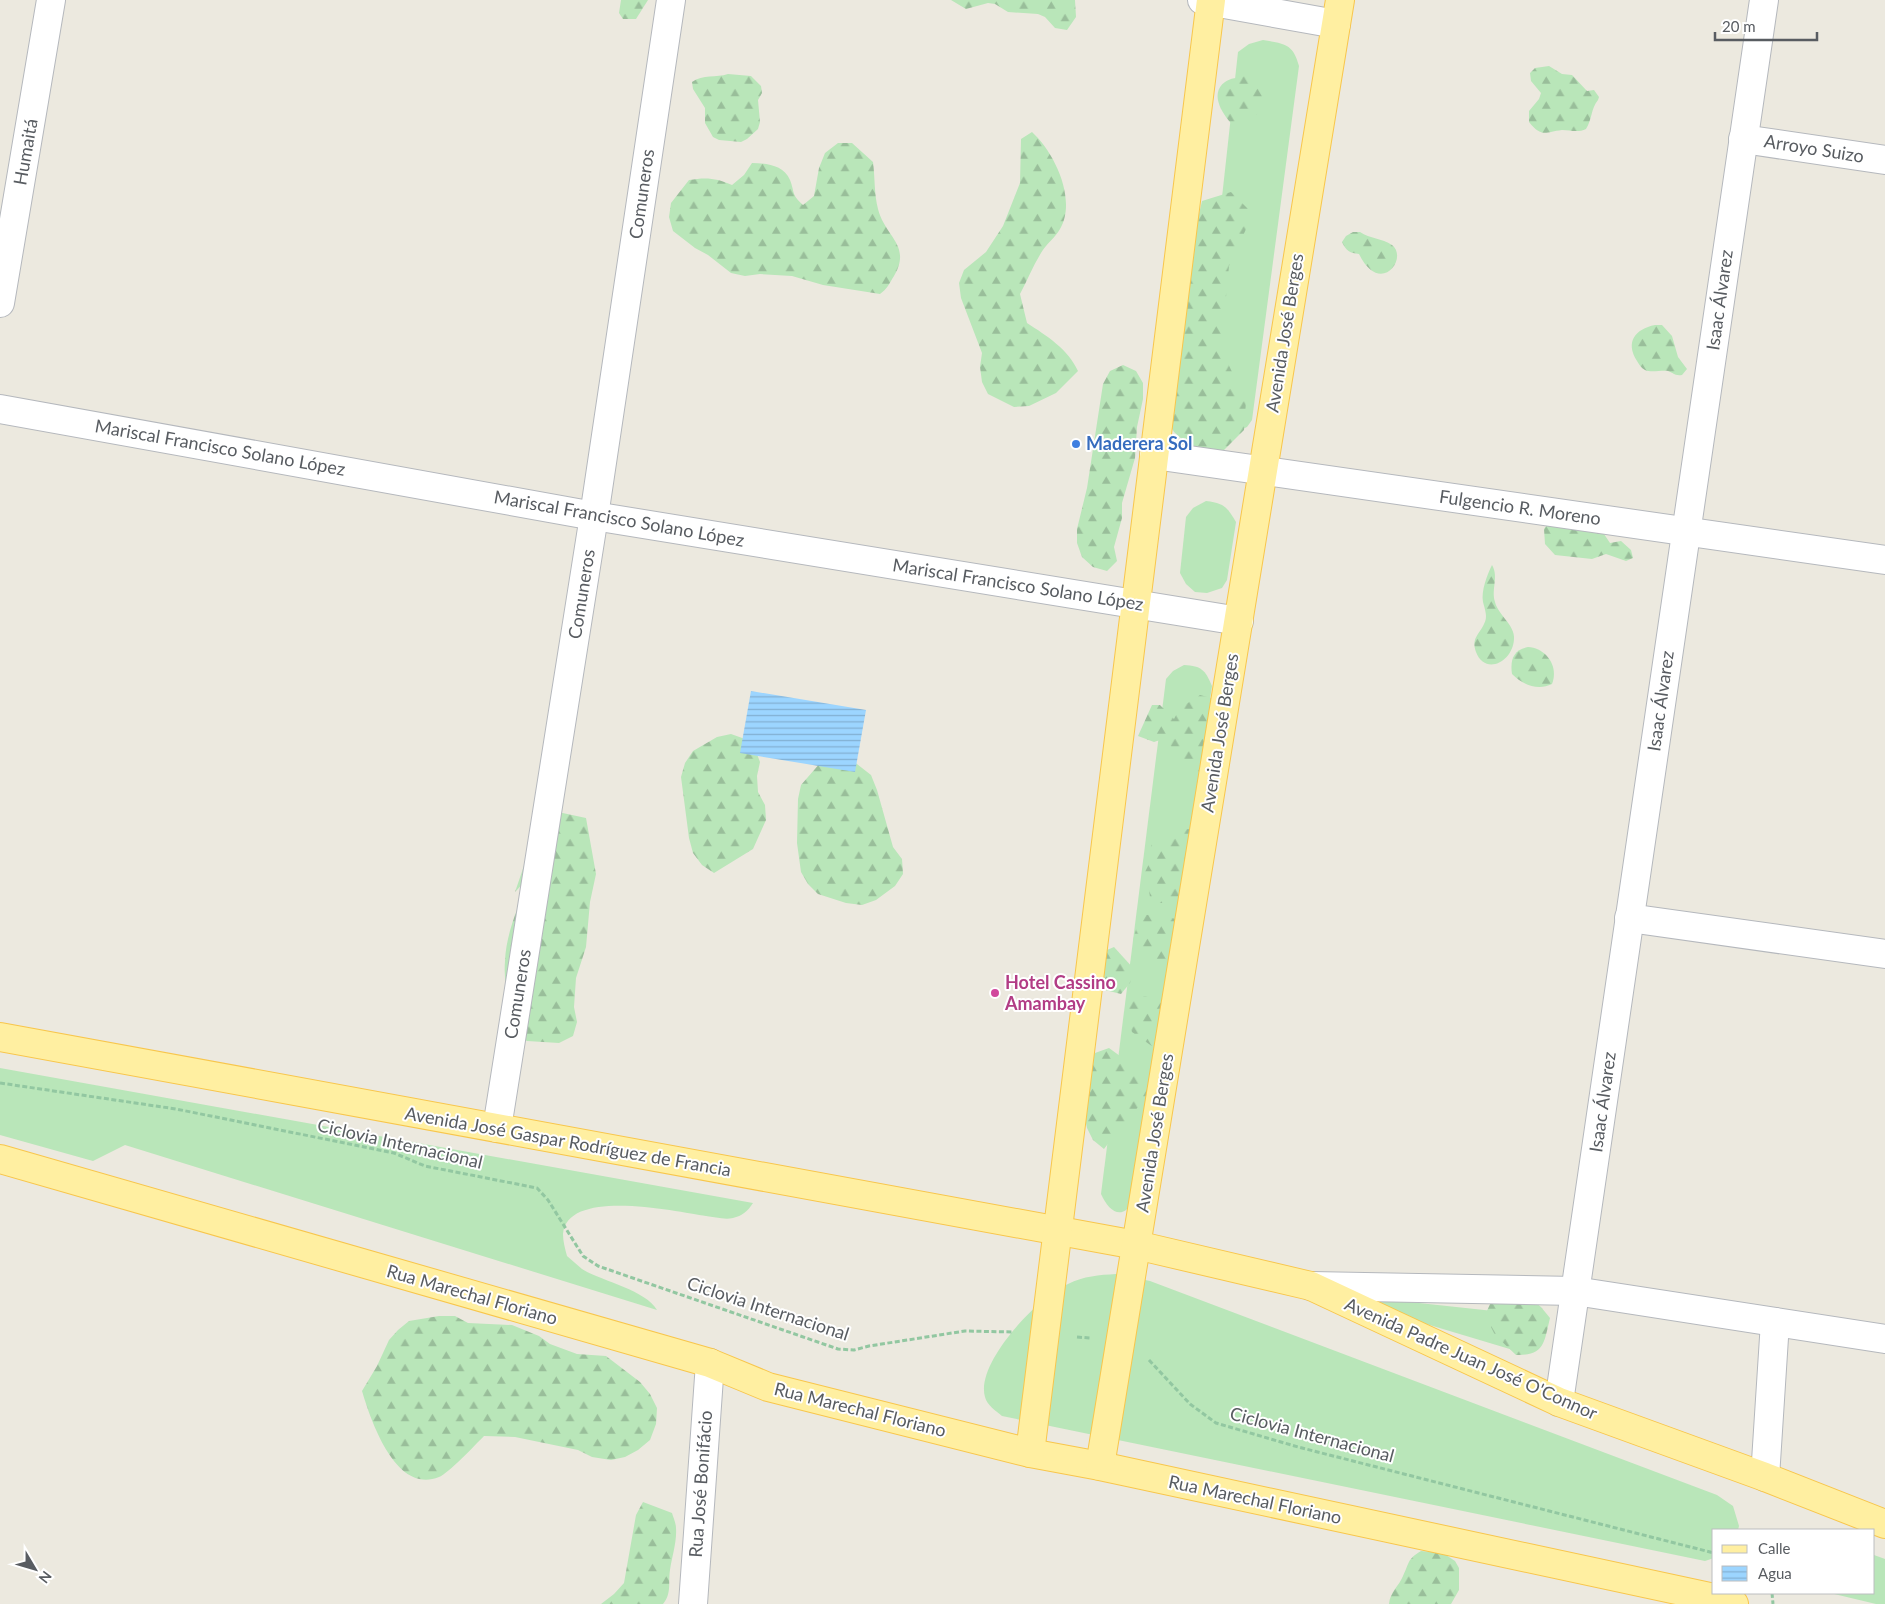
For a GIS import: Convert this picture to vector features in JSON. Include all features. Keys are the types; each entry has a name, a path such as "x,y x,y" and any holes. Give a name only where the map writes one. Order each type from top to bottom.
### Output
{"main road":[{"path":"1030,1453 1136,605 1208,1"},
{"name":"Avenida José Berges","path":"1100,1466 1338,12"},
{"name":"Avenida José Gaspar Rodríguez de Francia","path":"0,1037 1136,1245"},
{"name":"Rua Marechal Floriano","path":"0,1160 710,1363 768,1387 1030,1453 1100,1466 1728,1601 1734,1604"},
{"name":"Avenida Padre Juan José O'Connor","path":"1136,1245 1311,1286 1558,1402 1765,1477 1885,1524"}],"street":[{"name":"Humaitá","path":"0,303 52,0"},
{"name":"Comuneros","path":"497,1128 594,516 671,0"},
{"name":"Isaac Álvarez","path":"1558,1402 1764,0"},
{"path":"1208,1 1338,12"},
{"name":"Arroyo Suizo","path":"1743,139 1885,160"},
{"name":"Mariscal Francisco Solano López","path":"0,409 594,516 1239,621"},
{"name":"Fulgencio R. Moreno","path":"1154,455 1885,560"},
{"path":"1629,918 1885,954"},
{"path":"1311,1286 1575,1291 1885,1339"},
{"path":"1765,1477 1775,1322"},
{"name":"Rua José Bonifácio","path":"693,1604 710,1363"}],"path":[{"name":"Ciclovia Internacional","path":"0,1082 176,1109 394,1153 425,1166 537,1188 548,1200 583,1256 598,1266 838,1349 854,1350 869,1346 965,1332 1045,1332 1120,1342 1151,1361 1190,1404 1216,1423 1298,1447 1712,1552"}],"green space":[{"path":"621,0 648,0 636,19 623,19 619,13"},
{"path":"951,0 1075,0 1076,17 1067,30 1055,28 1045,17 1038,14 1008,12 995,4 988,3 966,9"},
{"path":"1263,40 1287,46 1297,58 1299,66 1252,420 1247,427 1232,434 1198,415 1238,52 1249,44"},
{"path":"1549,66 1562,74 1572,75 1587,91 1594,90 1599,97 1586,129 1544,133 1537,130 1529,122 1529,111 1539,99 1541,93 1531,81 1530,73 1535,68"},
{"path":"728,74 751,76 761,86 762,93 758,100 760,122 758,129 741,142 719,140 713,137 705,123 705,108 693,89 692,82 696,80"},
{"path":"1244,76 1253,79 1259,84 1264,95 1263,102 1261,109 1250,121 1235,127 1223,112 1218,99 1218,93 1220,87 1227,81"},
{"path":"1032,132 1041,141 1055,164 1065,191 1066,205 1065,217 1060,229 1041,253 1020,294 1027,323 1063,350 1078,371 1056,393 1029,406 1014,407 988,394 982,382 980,367 982,353 961,298 959,283 964,270 986,252 1003,226 1020,183 1021,139"},
{"path":"838,143 852,143 873,162 878,209 881,219 899,249 899,265 889,284 880,294 823,285 792,276 760,274 745,276 731,273 673,231 669,217 671,203 689,180 711,179 732,185 744,175 752,163 769,164 784,171 790,180 795,196 803,205 814,196 819,168 825,153"},
{"path":"1231,192 1253,214 1229,266 1221,349 1246,401 1244,430 1224,450 1195,451 1174,432 1160,407 1175,317 1202,201"},
{"path":"1353,232 1360,232 1392,245 1396,251 1395,265 1383,273 1375,273 1367,266 1359,254 1351,252 1342,242 1346,236"},
{"path":"1655,325 1662,325 1672,336 1678,357 1687,369 1682,375 1676,375 1668,371 1647,371 1637,361 1632,348 1634,337 1642,330"},
{"path":"1123,365 1136,371 1143,383 1143,399 1137,427 1135,458 1122,503 1122,518 1114,547 1117,561 1107,571 1093,567 1082,557 1077,543 1077,529 1087,488 1103,384 1110,371"},
{"path":"1206,501 1217,503 1224,507 1236,522 1227,580 1222,588 1207,593 1195,592 1186,584 1180,573 1186,517 1193,508"},
{"path":"1552,518 1572,522 1574,530 1581,527 1602,531 1610,543 1621,541 1631,550 1633,558 1626,561 1606,554 1592,559 1555,555 1545,544 1544,529"},
{"path":"1492,565 1495,574 1495,602 1512,629 1514,639 1509,654 1504,660 1492,664 1480,659 1474,643 1486,619 1483,593 1486,578"},
{"path":"1528,647 1540,651 1549,659 1554,671 1552,684 1541,687 1531,686 1512,674 1512,660 1514,656 1523,648"},
{"path":"1184,665 1195,666 1202,670 1212,686 1134,1199 1125,1210 1116,1212 1108,1206 1101,1194 1166,679 1173,671"},
{"path":"1200,695 1230,703 1201,775 1194,771 1189,772 1168,742 1163,739 1154,742 1138,736 1152,705 1160,705 1174,719 1180,708"},
{"path":"731,734 745,739 755,749 760,762 757,776 758,792 765,805 766,820 753,849 714,873 702,865 693,853 689,838 681,777 685,763 693,751 717,737"},
{"path":"848,757 871,775 893,847 902,859 903,874 895,886 876,900 862,905 846,903 818,894 808,884 801,872 797,843 798,799 801,785 821,762"},
{"path":"558,812 586,818 596,874 590,902 586,947 576,978 574,1007 577,1022 573,1036 559,1043 527,1041 514,1034 505,979 506,950 514,918 530,876 515,892 542,813"},
{"path":"1187,829 1194,830 1181,911 1173,903 1160,903 1150,897 1148,884 1143,876 1152,858 1151,844 1168,833 1182,834"},
{"path":"1161,914 1175,919 1182,931 1176,957 1162,963 1142,951 1133,940 1137,926 1146,915"},
{"path":"1114,947 1134,969 1130,983 1121,994 1093,987 1100,953"},
{"path":"1145,996 1159,1001 1168,1012 1156,1049 1132,1032 1126,1013 1130,999"},
{"path":"1109,1048 1130,1067 1154,1083 1149,1097 1129,1116 1104,1149 1093,1140 1087,1128 1076,1075 1095,1053"},
{"path":"0,1068 753,1203 747,1211 730,1219 626,1206 603,1207 583,1211 569,1220 563,1234 567,1256 582,1269 643,1297 657,1310 125,1145 93,1161 0,1135"},
{"path":"1116,1274 1150,1281 1717,1495 1733,1506 1738,1529 1712,1529 1712,1559 1705,1561 1002,1416 992,1408 985,1397 985,1383 999,1349 1026,1316 1041,1302 1074,1281 1098,1275"},
{"path":"1276,1279 1391,1300 1531,1315 1523,1353"},
{"path":"1530,1298 1550,1318 1542,1346 1533,1353 1516,1355 1495,1335 1485,1315 1492,1300"},
{"path":"439,1316 455,1316 468,1323 512,1325 539,1336 550,1344 577,1354 606,1356 640,1382 650,1394 657,1408 656,1424 650,1440 638,1450 625,1457 611,1460 592,1457 578,1450 515,1437 484,1436 443,1475 424,1480 410,1475 398,1466 388,1452 372,1420 362,1391 377,1366 389,1340 398,1330 409,1321"},
{"path":"643,1502 672,1513 675,1522 676,1538 670,1570 668,1596 663,1604 601,1604 624,1583 636,1515"},
{"path":"1421,1551 1443,1553 1455,1561 1459,1568 1459,1590 1451,1604 1389,1604 1391,1596 1409,1562"},
{"path":"1875,1555 1885,1559 1885,1604 1876,1604 1834,1594 1875,1594"}],"water":[{"path":"751,691 866,710 855,772 740,753"}],"place":[{"name":"Maderera Sol","path":"1076,444"},
{"name":"Hotel Cassino Amambay","path":"995,993"}]}
